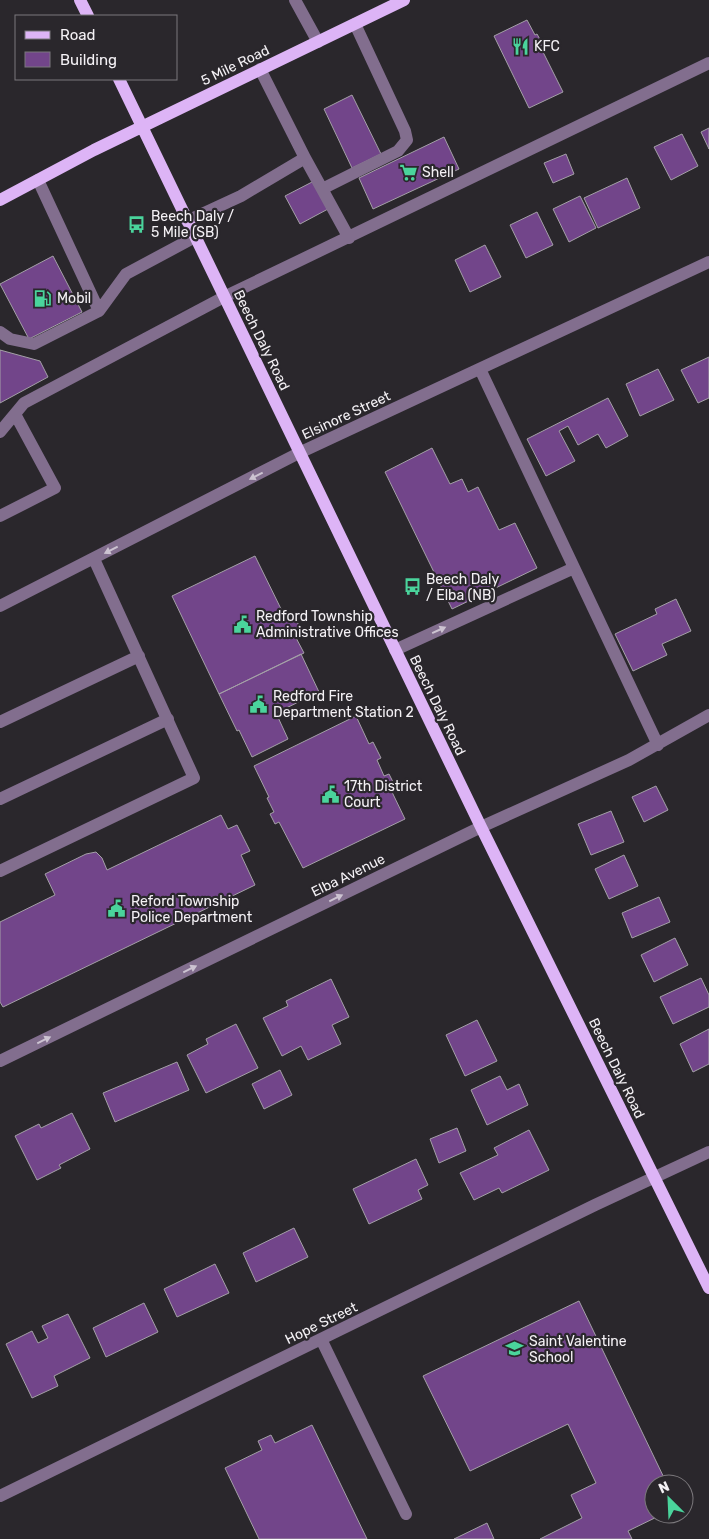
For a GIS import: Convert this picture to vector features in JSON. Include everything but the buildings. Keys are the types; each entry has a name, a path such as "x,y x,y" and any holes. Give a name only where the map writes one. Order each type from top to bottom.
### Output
{"main road":[{"path":"80,0 88,15"},
{"name":"5 Mile Road","path":"0,200 142,127 404,0"},
{"name":"Beech Daly Road","path":"119,80 481,827 709,1288"}],"street":[{"path":"295,0 318,42"},
{"path":"322,188 398,151 407,140 405,131 355,24"},
{"path":"0,432 24,403 224,297 709,63"},
{"path":"260,69 305,158 349,238"},
{"path":"187,221 241,196 305,158"},
{"path":"38,180 99,312"},
{"path":"0,332 10,339 34,344 99,312 126,274 195,237"},
{"name":"Elsinore Street","path":"0,606 299,453 709,262"},
{"path":"480,369 658,745"},
{"path":"0,516 55,488 15,414"},
{"path":"0,871 194,778 94,559"},
{"path":"395,650 574,568"},
{"path":"0,722 139,656"},
{"name":"Elba Avenue","path":"0,1061 481,827 629,760 709,715"},
{"path":"0,799 168,720"},
{"name":"Hope Street","path":"0,1496 709,1152"},
{"path":"321,1339 406,1514"}],"place":[{"name":"KFC","path":"520,46"},
{"name":"Shell","path":"408,172"},
{"name":"Beech Daly / 5 Mile (SB)","path":"137,224"},
{"name":"Mobil","path":"43,298"},
{"name":"Beech Daly / Elba (NB)","path":"412,587"},
{"name":"Redford Township Administrative Offices","path":"242,624"},
{"name":"Redford Fire Department Station 2","path":"259,704"},
{"name":"17th District Court","path":"330,794"},
{"name":"Reford Township Police Department","path":"117,909"},
{"name":"Saint Valentine School","path":"515,1349"}]}
